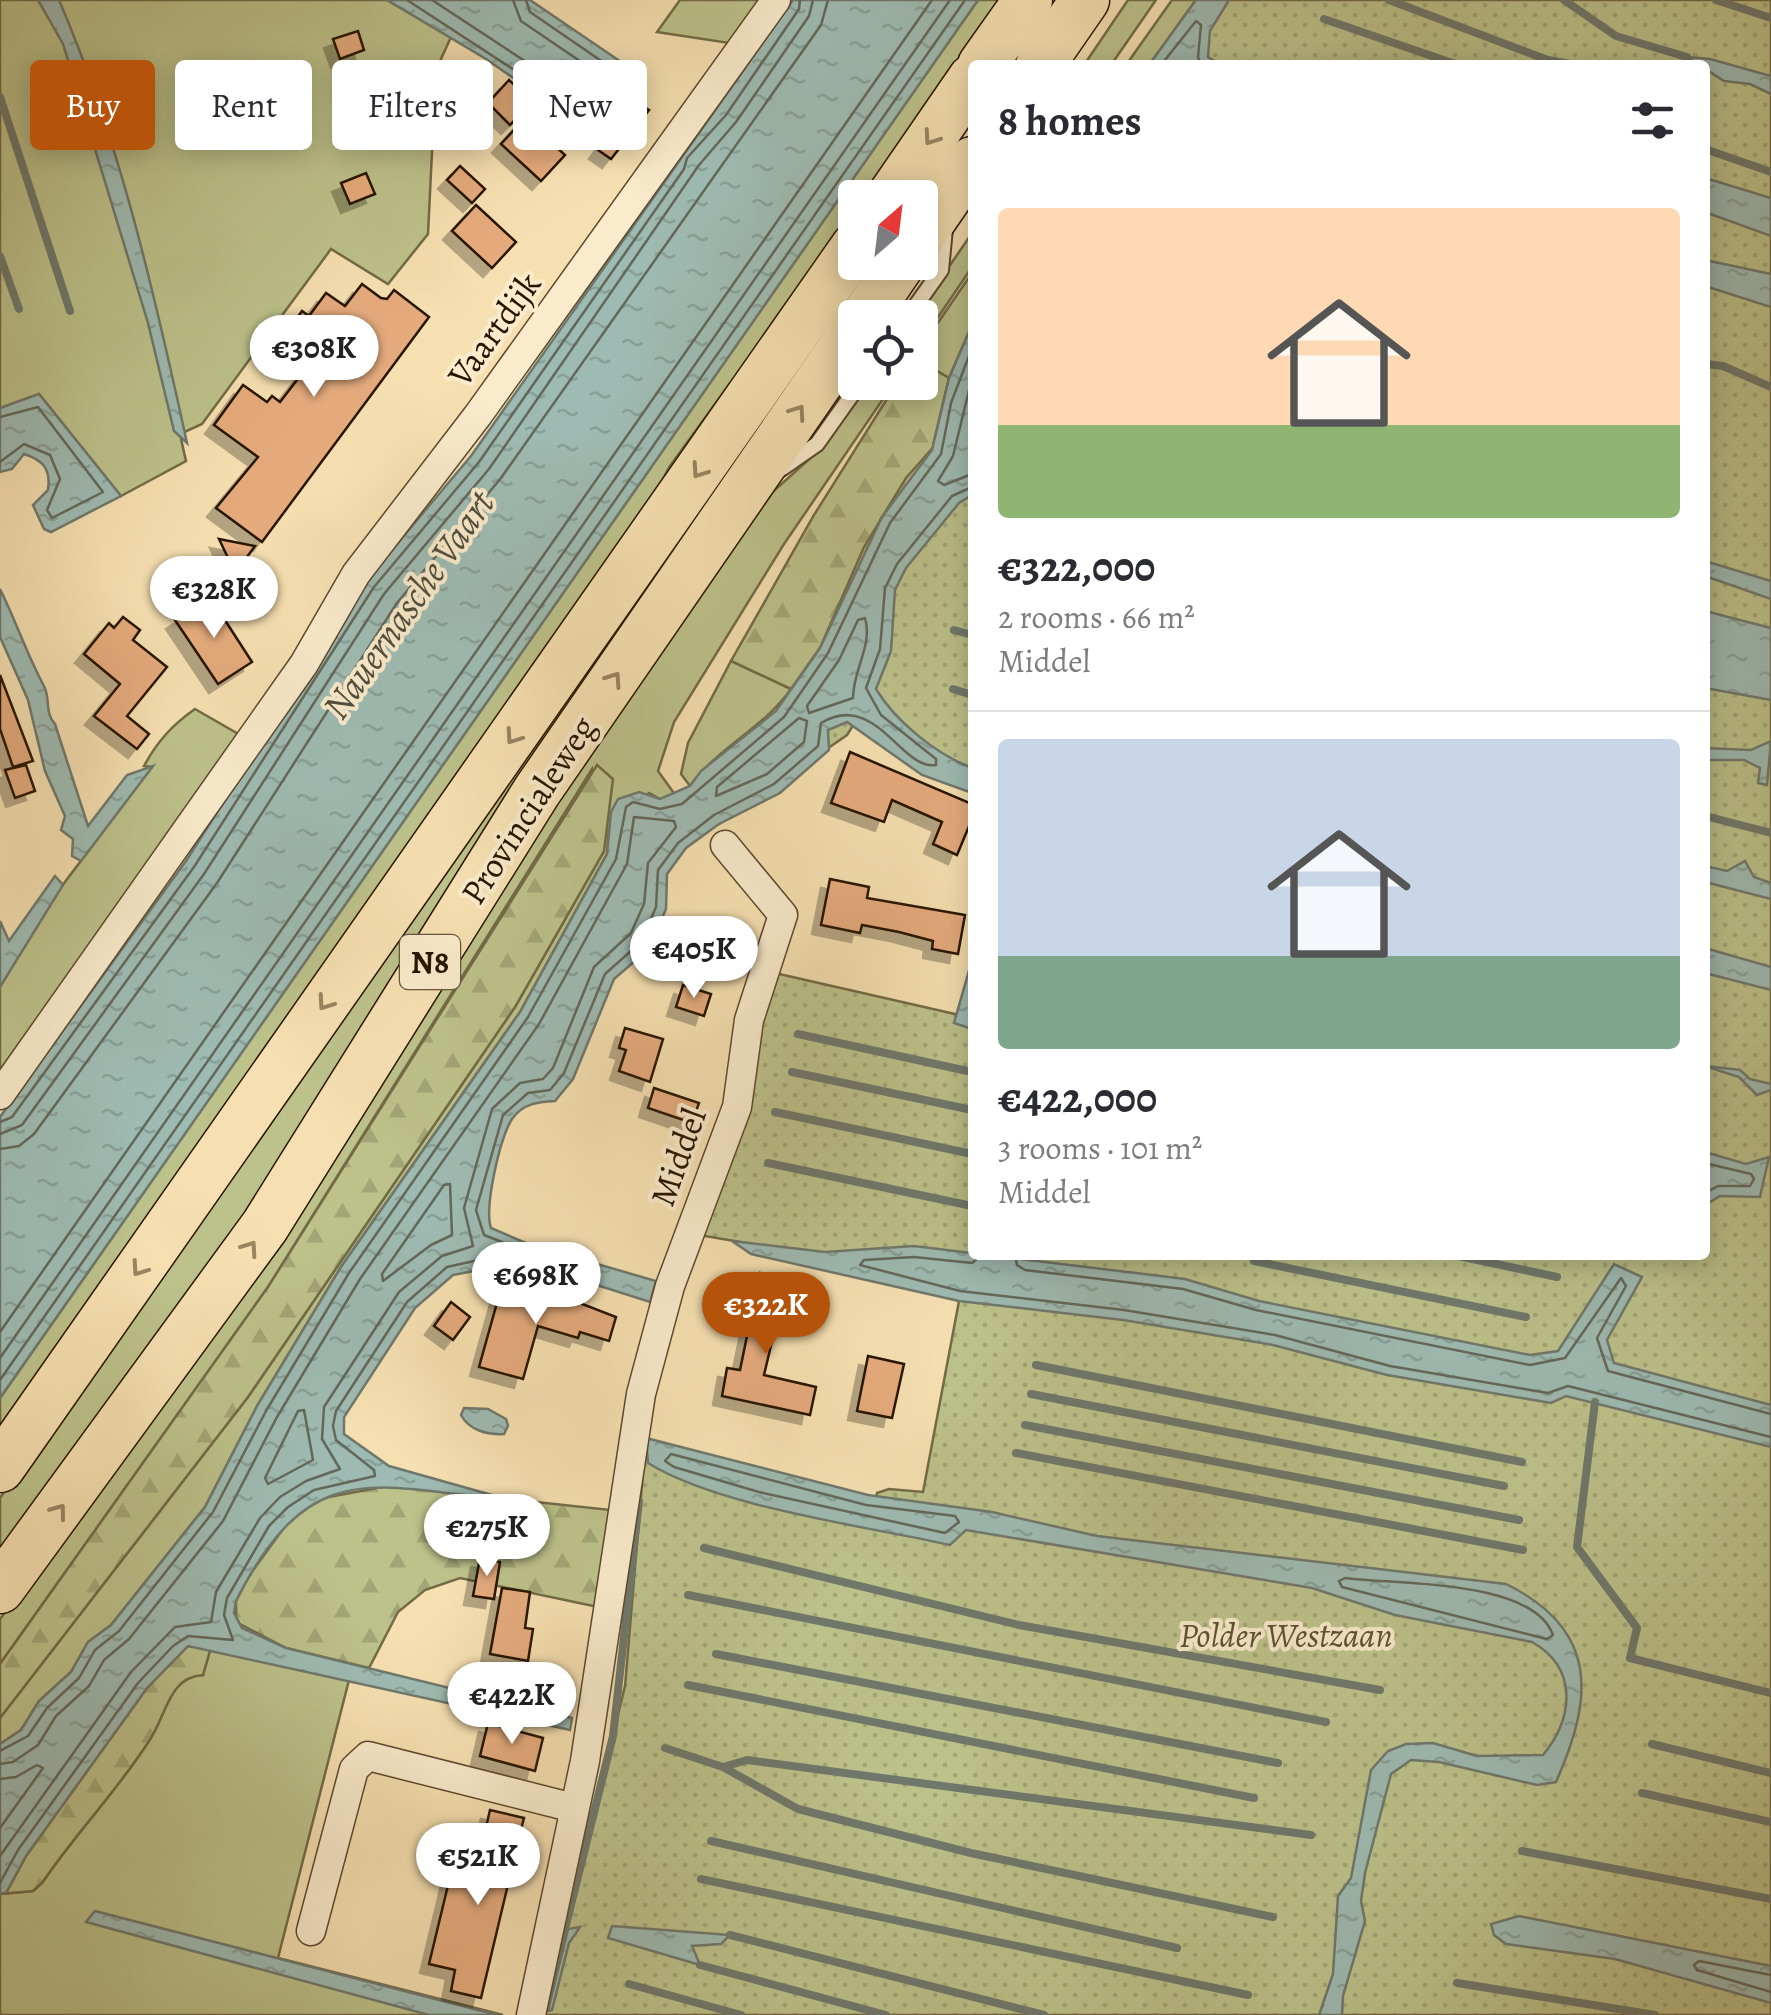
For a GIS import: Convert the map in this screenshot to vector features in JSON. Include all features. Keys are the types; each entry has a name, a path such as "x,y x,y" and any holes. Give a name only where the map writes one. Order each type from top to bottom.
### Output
{"highway":[{"path":"986,60 1028,0"},
{"path":"1043,60 1085,0"},
{"path":"902,180 968,85"},
{"path":"938,210 960,179"},
{"name":"Provincialeweg","path":"0,1468 838,271"},
{"name":"Provincialeweg","path":"0,1588 265,1226 537,791 838,355"}],"street":[{"name":"Vaartdijk","path":"0,1095 304,664 356,574 478,414 776,0"},
{"name":"Middel","path":"531,2015 574,1808 641,1394 670,1286 736,1107 750,1020 783,915 725,844"},
{"path":"311,1931 354,1769 368,1756 574,1808"}],"lane":[{"path":"919,300 940,270 960,179"},
{"path":"736,502 817,444 848,400"}],"green space":[{"path":"0,0 387,0 451,37 441,60 332,60 332,150 432,150 428,234 388,284 331,249 202,424 180,434 186,461 121,496 39,394 0,408"},
{"path":"680,0 759,0 729,43 657,32"},
{"path":"978,0 1008,0 881,180 852,180"},
{"path":"1128,0 1156,0 1114,60 1087,60"},
{"path":"1172,0 1196,0 1153,60 1130,60"},
{"name":"Polder Westzaan","path":"1196,0 1771,0 1771,2015 545,2015 625,1686 645,1449 752,1480 874,1507 877,1493 889,1489 923,1492 959,1301 836,1258 699,1235 775,973 968,1017 968,1260 1710,1260 1710,60 1154,60"},
{"path":"838,200 838,242 771,339 728,386 670,466 630,540 0,1439 0,1398"},
{"path":"968,239 968,273 938,317 938,300 926,300"},
{"path":"968,279 968,334 949,378 938,372 938,323"},
{"path":"968,339 968,775 859,716 847,735 719,824 691,787 776,712 820,648 864,547 906,478 937,443"},
{"path":"938,372 949,378 932,450 882,517 820,648 791,689 731,661 814,515 886,400 938,400"},
{"path":"856,400 882,400 784,544 674,722 658,771 676,796 660,799 649,793 609,827 607,854 520,1012 341,1267 257,1406 205,1507 111,1625 88,1642 71,1672 39,1701 21,1730 0,1744 0,1718 248,1397 515,1007 604,851 592,769 268,1287 0,1664 0,1619 282,1244 576,762 757,506 824,446"},
{"path":"629,600 641,609 234,1242 0,1563 0,1498"},
{"path":"731,661 791,689 690,786 681,774 688,743"},
{"path":"195,709 240,735 0,1079 0,987 46,907 152,767 144,766 154,749"},
{"path":"597,765 613,779 604,851 515,1007 248,1397 0,1718 0,1664 268,1287"},
{"path":"388,1486 611,1510 598,1607 460,1578 425,1590 398,1612 369,1668 286,1648 236,1622 236,1601 248,1577 294,1514 318,1499"},
{"path":"188,1646 211,1647 203,1675 191,1677 175,1690 137,1759 42,1883 33,1891 0,1894 6,1893 26,1856 147,1688"},
{"path":"211,1647 349,1680 278,1958 503,2015 0,2015 0,1894 33,1891 42,1883 137,1759 175,1690 191,1677 203,1675"}],"water":[{"path":"38,0 59,0 83,60 68,60"},
{"path":"387,0 530,0 618,60 513,60 513,78 493,60"},
{"name":"Nauernasche Vaart","path":"793,0 978,0 852,180 838,180 838,200 0,1398 0,1117 186,861 365,582 471,456"},
{"path":"1196,0 1229,0 1210,31 1208,57 1213,60 1153,60"},
{"path":"1687,57 1710,59 1771,76 1771,94 1750,84 1724,81 1710,72 1710,60"},
{"path":"95,150 114,150 118,163 187,443 174,431 148,323"},
{"path":"1710,180 1771,198 1771,236 1710,214"},
{"path":"1710,261 1771,274 1771,307 1710,288"},
{"path":"968,334 968,497 959,503 906,568 895,590 891,651 876,689 918,736 968,766 968,792 922,775 847,722 828,730 829,750 780,793 719,824 686,848 667,874 666,909 649,949 614,979 573,1079 555,1101 526,1107 512,1119 491,1189 491,1228 528,1244 656,1281 650,1302 581,1280 548,1283 474,1271 453,1275 415,1308 344,1417 344,1434 389,1466 513,1501 383,1488 349,1491 319,1501 291,1522 263,1554 236,1601 234,1613 242,1628 286,1648 572,1718 570,1730 188,1646 147,1688 26,1856 6,1893 0,1894 0,1744 21,1730 39,1701 71,1672 88,1642 111,1625 205,1507 257,1406 341,1267 520,1012 607,854 611,812 618,799 639,792 660,799 690,786 701,771 776,711 820,648 882,517 932,450 949,378"},
{"path":"39,394 121,496 51,532 44,529 33,505 48,490 44,466 24,454 12,469 0,472 0,408"},
{"path":"1710,563 1771,581 1771,599 1710,578"},
{"path":"0,589 46,691 50,715 88,826 127,775 153,766 81,861 72,856 73,839 61,830 65,816 45,771 28,700 0,637"},
{"path":"1710,612 1771,628 1771,700 1710,689"},
{"path":"1771,741 1767,785 1758,783 1760,768 1744,760 1710,760 1710,748 1751,750"},
{"path":"1745,861 1754,877 1771,883 1771,899 1710,883 1710,867 1727,871"},
{"path":"55,876 63,885 0,987 0,921 9,941"},
{"path":"1710,949 1771,967 1771,990 1710,974"},
{"path":"968,974 968,1028 954,1023"},
{"path":"1710,1067 1740,1070 1750,1079 1771,1084 1771,1090 1757,1095 1739,1077"},
{"path":"1710,1153 1746,1164 1769,1157 1760,1197 1720,1196 1710,1202"},
{"path":"732,1241 825,1252 914,1246 968,1253 968,1260 1029,1260 1185,1279 1259,1301 1530,1355 1558,1351 1614,1264 1642,1277 1607,1340 1614,1363 1771,1405 1771,1447 1566,1396 1551,1403 1387,1375 1273,1345 1123,1320 959,1301 751,1254"},
{"path":"464,1408 488,1409 506,1419 504,1434 474,1428 461,1415"},
{"path":"646,1438 868,1495 992,1512 1097,1536 1506,1584 1537,1602 1559,1623 1573,1645 1580,1669 1581,1695 1568,1752 1556,1782 1537,1785 1439,1762 1411,1760 1391,1774 1365,1873 1361,1901 1365,1921 1343,1996 1342,2015 1319,2015 1333,1974 1338,1896 1351,1878 1371,1770 1388,1751 1406,1744 1433,1743 1477,1756 1543,1755 1561,1725 1566,1694 1564,1679 1547,1653 1532,1642 1395,1615 1312,1588 966,1530 950,1545 752,1503 713,1492 648,1463"},
{"path":"95,1911 497,2015 429,2015 86,1922"},
{"path":"1519,1916 1771,1966 1771,2003 1615,1959 1506,1944 1494,1935 1491,1924"},
{"path":"612,1926 730,1935 721,1944 692,1946 700,1965 608,1938"},
{"path":"580,1927 569,1943 552,2010 548,2011 568,1929"}],"building":[{"path":"358,31 364,50 340,59 333,39"},
{"path":"509,80 513,84 510,125 493,108 493,98"},
{"path":"513,131 513,150 560,150 565,155 541,181 501,144"},
{"path":"598,150 618,150 611,159"},
{"path":"460,166 485,189 472,203 447,180"},
{"path":"366,173 375,194 350,204 341,183"},
{"path":"476,205 516,242 492,268 452,231"},
{"path":"362,284 381,298 387,299 394,290 429,317 262,542 216,508 258,457 214,425 243,385 267,402 272,396 280,402 307,367 286,351 295,340 286,333 302,311 309,316 326,293 345,306"},
{"path":"219,539 255,546 239,568 229,560"},
{"path":"210,597 252,662 218,684 175,620"},
{"path":"123,617 140,630 133,640 167,667 127,716 149,734 137,749 94,716 120,684 84,654 109,623 114,628"},
{"path":"0,675 33,761 13,767 0,729"},
{"path":"850,752 968,802 968,829 957,855 933,844 942,822 892,800 884,822 831,803"},
{"path":"26,765 35,791 15,798 5,770"},
{"path":"830,879 869,887 867,898 965,915 958,954 932,949 933,941 899,932 862,925 860,933 821,925"},
{"path":"683,985 711,994 704,1016 676,1007"},
{"path":"625,1028 663,1039 650,1082 619,1071 626,1050 619,1048"},
{"path":"654,1088 699,1103 692,1123 648,1108"},
{"path":"760,1273 787,1278 764,1375 816,1387 810,1415 722,1396 727,1368 740,1370"},
{"path":"502,1285 544,1297 546,1290 616,1317 609,1341 580,1332 578,1338 538,1326 523,1379 479,1367"},
{"path":"451,1302 470,1317 453,1340 434,1326"},
{"path":"868,1356 904,1364 892,1418 857,1411"},
{"path":"480,1558 500,1562 494,1599 473,1596"},
{"path":"502,1588 530,1592 525,1628 533,1629 528,1661 490,1654"},
{"path":"518,1666 558,1672 553,1699 514,1692"},
{"path":"488,1723 543,1738 535,1771 480,1756"},
{"path":"490,1810 524,1818 519,1837 525,1838 520,1856 515,1855 481,1998 451,1991 455,1970 429,1964 450,1877 473,1883"}],"waterway":[{"path":"1389,0 1548,60"},
{"path":"1564,0 1616,36 1687,57"},
{"path":"1716,0 1771,18"},
{"path":"1324,19 1443,60"},
{"path":"0,97 70,311"},
{"path":"1710,151 1771,172"},
{"path":"0,256 19,309"},
{"path":"1710,365 1723,366 1771,387"},
{"path":"954,630 968,634"},
{"path":"953,689 968,694"},
{"path":"1710,817 1771,833"},
{"path":"798,1034 968,1071"},
{"path":"792,1072 968,1109"},
{"path":"775,1112 968,1153"},
{"path":"768,1163 968,1205"},
{"path":"1477,1260 1557,1277"},
{"path":"1254,1261 1526,1317"},
{"path":"1036,1365 1522,1462"},
{"path":"1031,1394 1504,1486"},
{"path":"1595,1402 1577,1547 1637,1628 1630,1658 1771,1693"},
{"path":"1025,1425 1519,1520"},
{"path":"1016,1453 1523,1550"},
{"path":"554,1973 613,1736 639,1501"},
{"path":"704,1548 1019,1625 1380,1690"},
{"path":"688,1595 1326,1722"},
{"path":"716,1654 1278,1763"},
{"path":"688,1685 1254,1798"},
{"path":"1652,1744 1771,1773"},
{"path":"665,1748 723,1767"},
{"path":"1273,1917 971,1853 798,1809 723,1767 747,1760 1311,1835"},
{"path":"1642,1793 1771,1822"},
{"path":"711,1841 1177,1948"},
{"path":"1522,1851 1771,1899"},
{"path":"701,1879 1248,1995"},
{"path":"730,1935 1044,2015"},
{"path":"700,1965 886,2015"},
{"path":"1457,1983 1655,2015"},
{"path":"629,1984 741,2015"}]}
